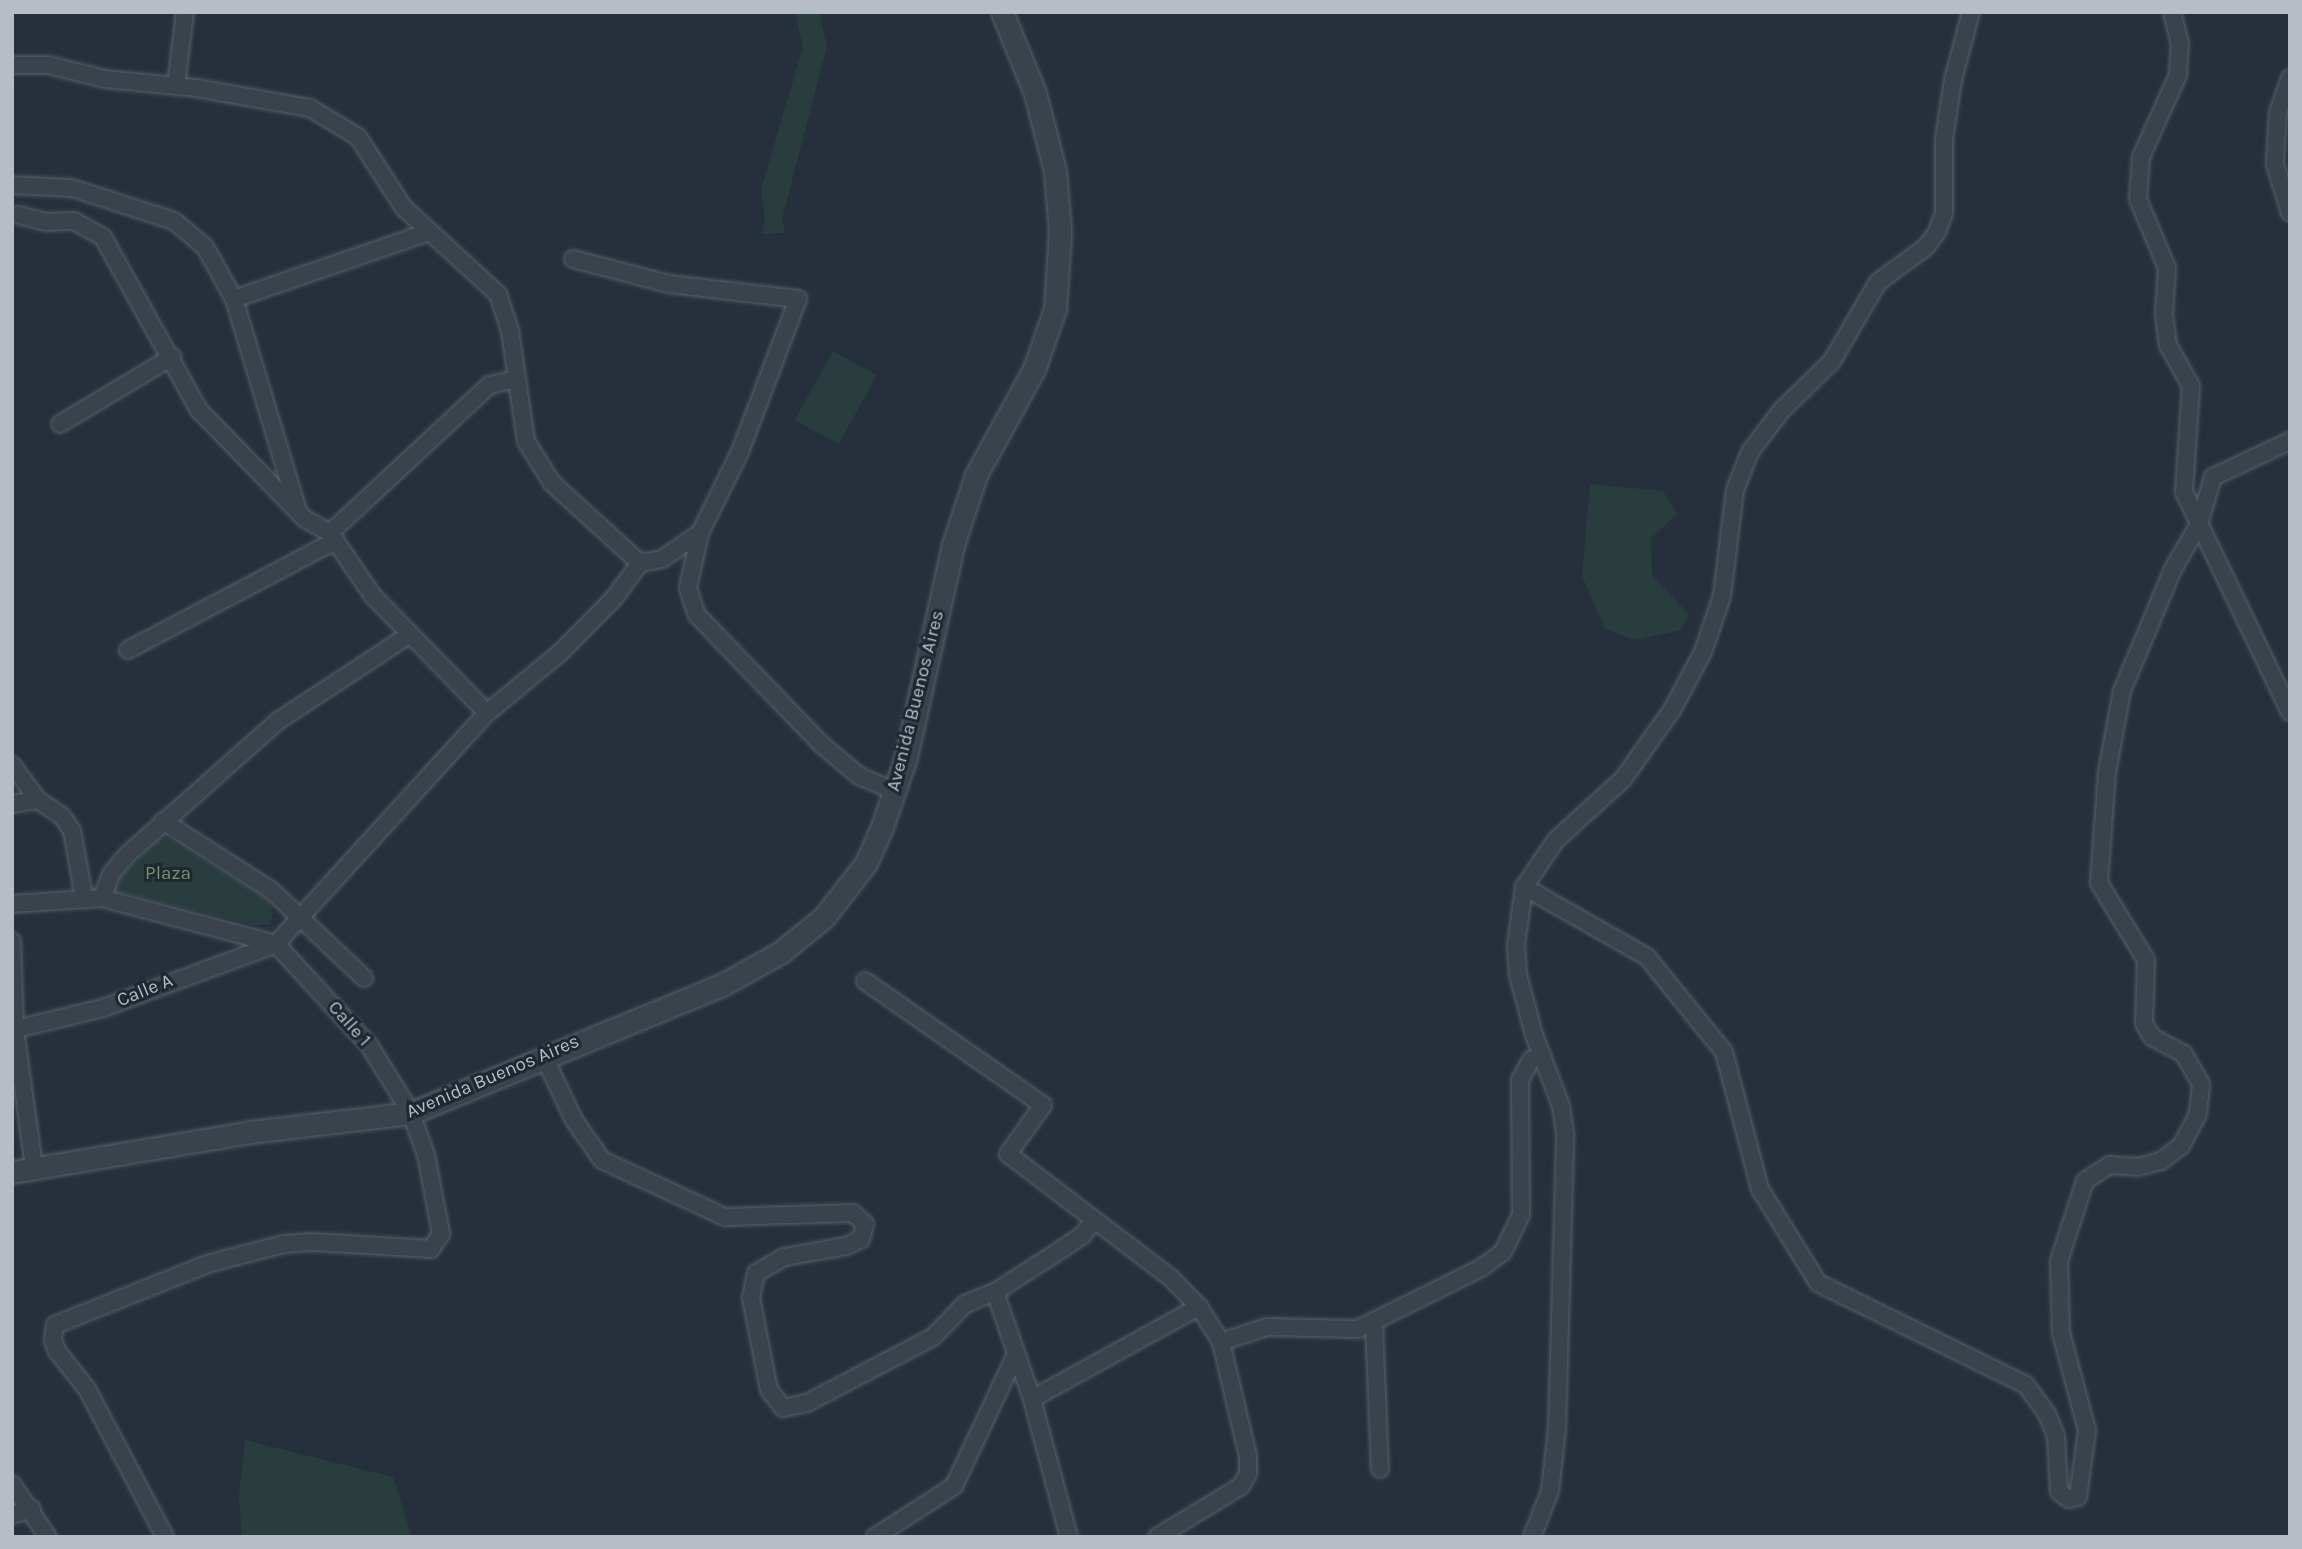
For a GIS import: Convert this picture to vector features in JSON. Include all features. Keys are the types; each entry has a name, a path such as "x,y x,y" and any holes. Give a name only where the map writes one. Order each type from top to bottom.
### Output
{"street":[{"path":"176,86 185,12"},
{"name":"Avenida Buenos Aires","path":"12,1172 238,1134 411,1113 722,985 781,952 824,917 866,863 894,791 953,545 976,475 1034,369 1055,309 1060,231 1055,171 1035,93 1002,12"},
{"path":"1532,1537 1550,1491 1557,1429 1565,1134 1561,1106 1542,1055 1518,975 1516,945 1524,887 1556,840 1623,779 1672,710 1703,652 1722,596 1735,490 1750,452 1781,411 1832,361 1878,282 1926,247 1937,232 1944,213 1944,139 1949,103 1972,12"},
{"path":"2172,12 2179,44 2178,75 2141,157 2138,199 2167,268 2164,314 2168,345 2191,386 2184,492 2290,712"},
{"path":"12,65 48,65 105,79 176,86 310,108 358,137 404,208 498,294 510,331 520,417 534,461 552,483 640,563"},
{"path":"2290,78 2278,113 2274,164 2290,213"},
{"path":"12,185 72,188 174,221 205,247 234,299 299,514"},
{"path":"18,215 47,222 74,221 103,237 172,357 199,410 299,514 332,537 373,596 487,713"},
{"path":"234,299 429,232"},
{"path":"573,259 669,284 798,299 740,452 700,533 688,588 697,615 821,744 859,776 894,791"},
{"path":"60,424 172,357"},
{"path":"128,650 332,537 489,385 517,379"},
{"path":"1524,887 1647,957 1724,1052 1760,1189 1818,1283 2026,1385 2047,1414 2056,1436 2059,1492 2069,1499 2078,1497 2087,1430 2061,1333 2059,1261 2090,1176 2110,1165 2137,1167 2161,1161 2181,1146 2198,1114 2201,1084 2195,1068 2184,1054 2152,1037 2144,1023 2146,960 2099,883 2107,772 2122,691 2173,569 2199,524 2213,477 2290,441"},
{"path":"12,904 84,897 102,898 276,944 299,915 487,713 561,652 614,598 640,563 662,559 700,533"},
{"path":"102,898 111,874 163,821 278,721 409,635"},
{"path":"12,765 38,800 62,816 72,831 84,897"},
{"path":"12,804 38,800"},
{"path":"163,821 271,890 364,978"},
{"path":"12,941 14,1030 34,1167"},
{"name":"Calle A","path":"14,1030 103,1008 276,944"},
{"name":"Calle 1","path":"165,1537 88,1389 57,1351 52,1340 55,1325 210,1262 284,1244 313,1242 430,1249 441,1234 437,1202 411,1113 369,1045 276,944"},
{"path":"865,981 1043,1105 1008,1154 1171,1278 1199,1307 1221,1342 1248,1456 1248,1474 1241,1486 1157,1537"},
{"path":"1221,1342 1267,1327 1335,1332 1374,1322 1493,1262 1512,1241 1521,1215 1520,1080 1531,1060 1542,1055"},
{"path":"544,1057 574,1120 602,1160 725,1217 853,1213 865,1224 861,1239 846,1246 784,1257 756,1273 751,1298 761,1350 769,1390 783,1408 807,1403 933,1337 965,1304 995,1292 1083,1235 1094,1220"},
{"path":"995,1292 1032,1399 1069,1537"},
{"path":"1032,1399 1199,1307"},
{"path":"1374,1322 1380,1469"},
{"path":"875,1537 954,1486 1016,1354"},
{"path":"12,1484 32,1508 48,1537"},
{"path":"12,1515 32,1508"}],"green space":[{"path":"795,12 819,12 827,46 782,219 785,233 762,234 765,217 761,190 803,47"},
{"path":"833,351 877,375 838,444 795,420"},
{"path":"1590,484 1663,491 1677,514 1651,538 1652,576 1689,614 1681,630 1635,640 1605,629 1582,576"},
{"name":"Plaza","path":"163,835 268,900 273,912 270,925 254,925 115,891 117,880"},
{"path":"245,1440 393,1477 412,1537 242,1537 239,1496"}]}
